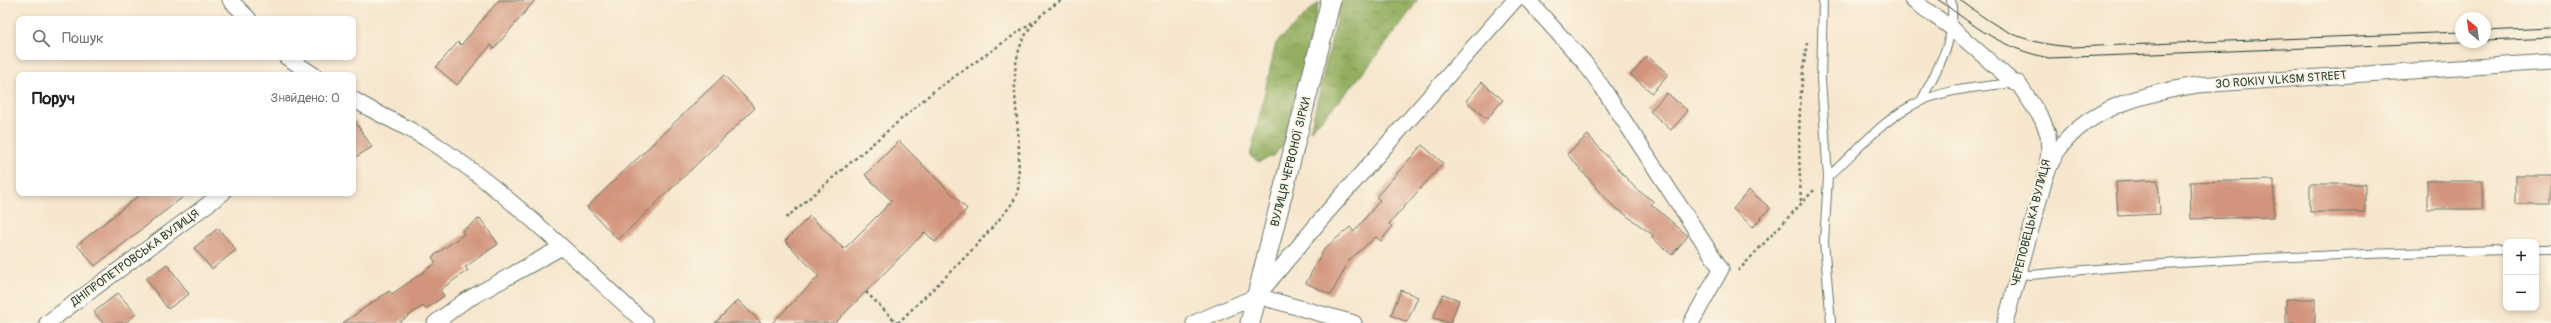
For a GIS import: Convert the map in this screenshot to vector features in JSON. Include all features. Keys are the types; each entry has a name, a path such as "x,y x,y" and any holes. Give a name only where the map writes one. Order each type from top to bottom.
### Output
{"street":[{"path":"230,0 246,16"},
{"name":"ВУЛИЦЯ ЧЕРВОНОЇ ЗІРКИ","path":"1250,323 1332,0"},
{"path":"1194,323 1257,296 1329,210 1516,0"},
{"path":"1528,0 1584,62 1722,269 1691,323"},
{"path":"1912,0 1953,29 2016,83"},
{"path":"291,60 309,72"},
{"name":"30 ROKIV VLKSM STREET","path":"2046,175 2059,148 2089,121 2111,108 2165,90 2197,85 2551,62"},
{"name":"ЧЕРЕПОВЕЦЬКА ВУЛИЦЯ","path":"2006,323 2046,175 2048,134 2042,119 2016,83"},
{"path":"357,105 436,145 505,196 645,323"},
{"name":"ДНІПРОПЕТРОВСЬКА ВУЛИЦЯ","path":"47,323 219,196"},
{"path":"435,323 463,302 562,247"},
{"path":"1257,296 1354,323"}],"lane":[{"path":"1823,0 1821,80 1828,177 1824,242 1832,323"},
{"path":"1921,101 1945,52 1953,29 1951,0"},
{"path":"1828,177 1889,122 1908,107 1921,101 1955,90 2016,83"},
{"path":"2539,249 2551,249"},
{"path":"2019,274 2334,255 2503,250"}],"path":[{"path":"786,218 934,91 1062,0"},
{"path":"866,292 897,323 982,240 1006,211 1017,193 1019,123 1013,76 1016,54 1037,19"},
{"path":"1801,202 1798,128 1803,67 1808,39"},
{"path":"1735,274 1801,202 1828,177"}],"green space":[{"path":"1341,0 1418,0 1367,68 1340,100 1310,131"},
{"path":"1319,2 1285,143 1273,156 1259,162 1250,156 1276,43"}],"building":[{"path":"499,0 535,0 494,49 491,45 457,85 436,67 458,42 461,45"},
{"path":"1647,56 1668,74 1652,93 1631,75"},
{"path":"724,75 755,108 618,240 587,207"},
{"path":"1482,82 1503,100 1487,119 1466,101"},
{"path":"1667,93 1688,111 1671,130 1650,111"},
{"path":"356,123 372,147 356,157"},
{"path":"1588,135 1636,189 1653,201 1651,204 1688,236 1672,255 1651,237 1653,235 1612,205 1567,154"},
{"path":"899,141 967,209 935,242 925,232 835,323 772,323 819,276 785,241 810,216 844,249 892,201 865,175"},
{"path":"1422,145 1443,163 1389,224 1392,227 1381,241 1376,237 1350,259 1331,295 1306,283 1324,249 1350,227 1354,232 1380,200 1376,197"},
{"path":"2515,176 2551,176 2551,204 2515,204"},
{"path":"2158,180 2160,214 2118,216 2116,182"},
{"path":"2274,180 2274,217 2191,219 2190,182"},
{"path":"2427,181 2482,181 2482,209 2427,209"},
{"path":"2310,184 2365,184 2365,212 2310,212"},
{"path":"1749,190 1770,208 1753,227 1733,209"},
{"path":"138,196 184,196 95,266 77,245"},
{"path":"480,218 498,244 465,267 468,270 440,290 444,296 426,309 423,306 398,323 343,323 389,291 392,294 436,263 432,257 464,234 462,231"},
{"path":"218,228 236,250 212,269 194,248"},
{"path":"167,264 189,294 168,309 146,279"},
{"path":"1401,290 1418,297 1407,322 1391,315"},
{"path":"118,293 136,314 125,323 103,323 94,312"},
{"path":"1443,294 1459,300 1450,323 1433,318"},
{"path":"2286,299 2315,299 2315,323 2286,323"},
{"path":"738,300 761,323 715,323"}],"tram line":[{"path":"1939,0 1978,28 2003,43 2032,54 2049,58 2455,42"},
{"path":"1960,0 1999,27 2012,33 2038,42 2072,47 2455,32"},
{"path":"2491,31 2551,28"},
{"path":"2491,41 2551,38"}]}
